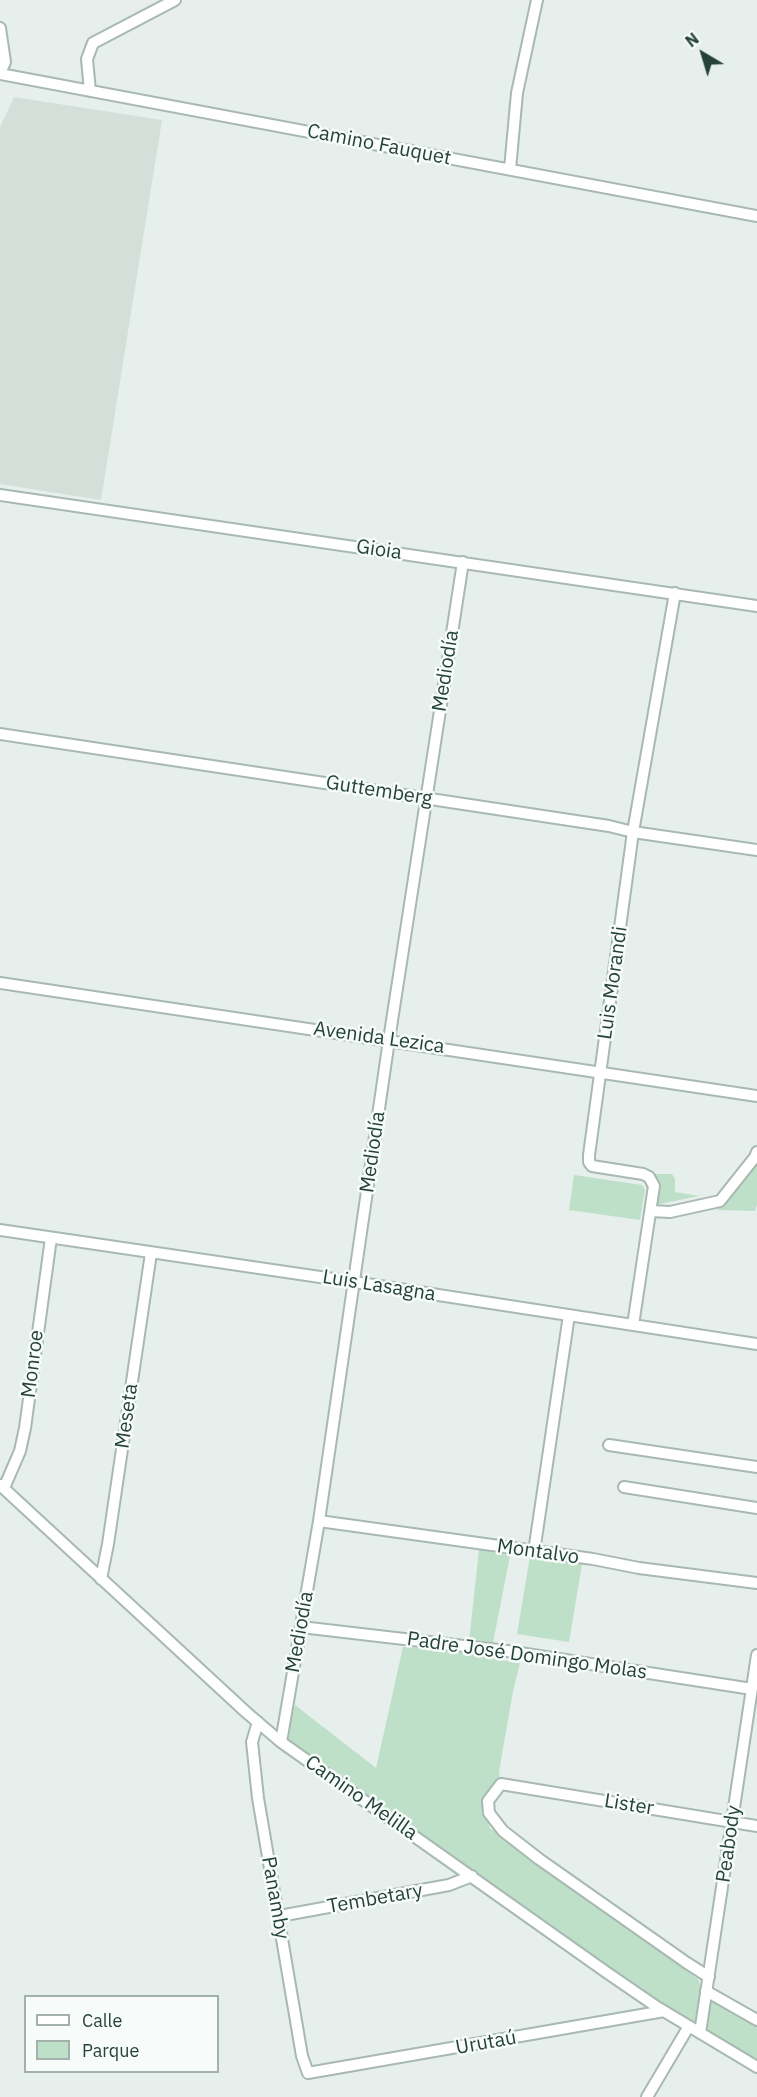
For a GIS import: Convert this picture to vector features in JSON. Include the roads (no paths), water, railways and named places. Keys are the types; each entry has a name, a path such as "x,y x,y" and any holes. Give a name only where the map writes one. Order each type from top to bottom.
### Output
{"street":[{"path":"90,91 87,58 93,43 175,0"},
{"path":"510,169 517,93 537,0"},
{"path":"0,28 4,62 0,74"},
{"name":"Camino Fauquet","path":"0,74 757,216"},
{"name":"Gioia","path":"0,495 757,606"},
{"name":"Mediodía","path":"281,1742 319,1521 425,798 464,562"},
{"name":"Luis Morandi","path":"633,1325 654,1186 649,1177 592,1166 589,1162 633,832 675,593"},
{"name":"Guttemberg","path":"0,734 757,850"},
{"name":"Avenida Lezica","path":"0,982 757,1096"},
{"path":"651,1211 670,1212 720,1201 757,1152"},
{"name":"Luis Lasagna","path":"0,1230 757,1344"},
{"name":"Monroe","path":"2,1486 20,1451 25,1428 51,1238"},
{"name":"Meseta","path":"101,1578 151,1252"},
{"path":"534,1552 569,1315"},
{"path":"609,1445 757,1467"},
{"name":"Camino Melilla","path":"2,1486 281,1742 606,1972 664,2011 757,2067"},
{"path":"624,1488 757,1508"},
{"name":"Montalvo","path":"319,1521 593,1559 639,1568 757,1582"},
{"name":"Padre José Domingo Molas","path":"301,1627 507,1651 752,1689"},
{"name":"Peabody","path":"700,2032 757,1655"},
{"name":"Panamby","path":"258,1722 252,1742 252,1760 302,2056 308,2073"},
{"name":"Lister","path":"709,1977 507,1835 494,1822 487,1805 490,1797 501,1784 757,1826"},
{"name":"Tembetary","path":"278,1919 449,1885 472,1876"},
{"path":"706,1990 757,2020"},
{"name":"Urutaú","path":"308,2073 664,2011"},
{"path":"647,2097 689,2026"}]}
